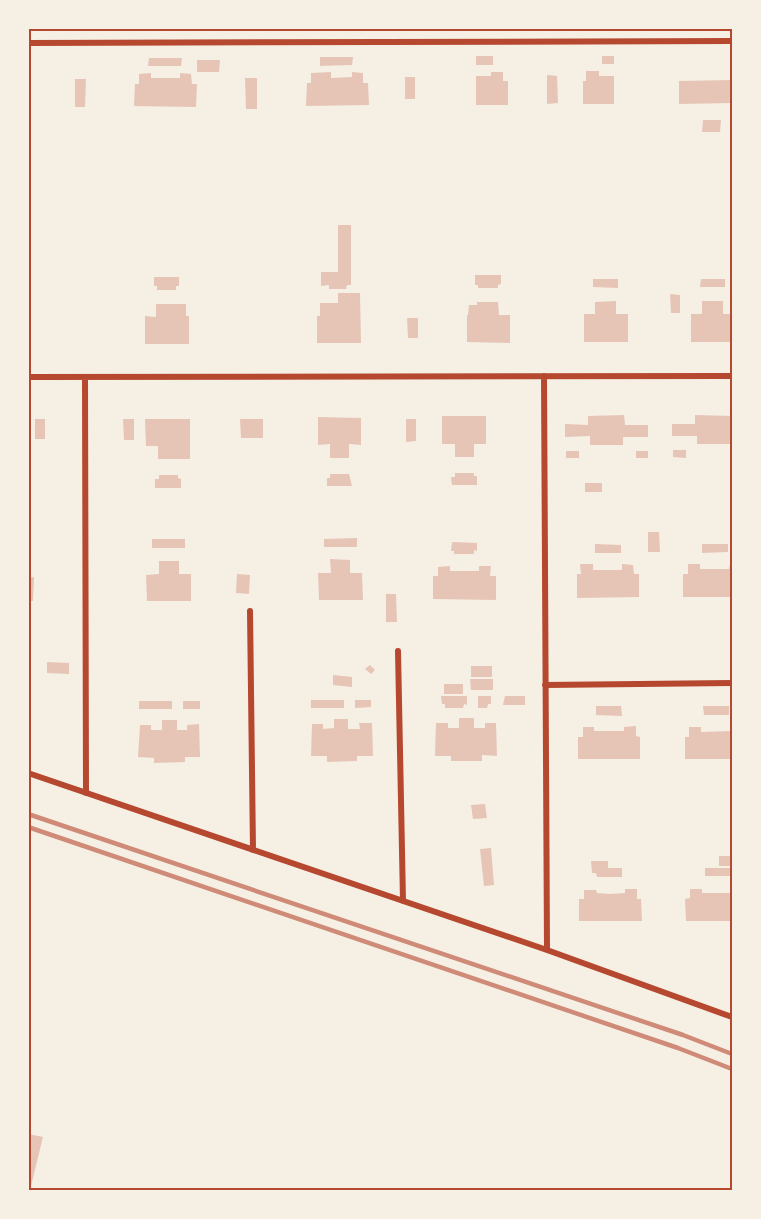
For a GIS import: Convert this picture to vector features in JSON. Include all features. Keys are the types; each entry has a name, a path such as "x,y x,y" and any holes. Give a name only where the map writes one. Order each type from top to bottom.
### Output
{"street":[{"path":"28,43 732,41"},
{"path":"544,376 547,951"},
{"path":"28,377 732,376"},
{"path":"85,377 86,793"},
{"path":"250,610 253,850"},
{"path":"398,651 403,901"},
{"path":"545,685 732,683"},
{"path":"28,773 403,901 732,1017"}],"building":[{"path":"476,56 493,56 493,65 476,65"},
{"path":"602,56 614,56 614,64 602,64"},
{"path":"320,57 353,57 352,65 320,66"},
{"path":"149,58 182,58 181,66 148,66"},
{"path":"197,60 220,60 219,72 197,72"},
{"path":"586,71 599,71 599,76 614,76 614,104 583,104 583,81 586,81"},
{"path":"331,72 331,78 352,77 352,72 363,73 363,83 368,83 369,105 306,106 307,83 311,83 311,73"},
{"path":"491,72 503,72 503,81 508,81 508,105 476,105 476,76 491,76"},
{"path":"151,73 151,78 180,78 180,73 191,74 192,84 197,84 196,107 134,106 135,84 139,84 139,74"},
{"path":"547,75 557,76 558,103 547,104"},
{"path":"405,77 415,77 415,99 405,99"},
{"path":"245,78 257,78 257,109 246,109"},
{"path":"75,79 86,79 85,107 75,107"},
{"path":"732,80 732,103 679,104 679,81"},
{"path":"703,120 721,120 720,132 702,132"},
{"path":"338,225 351,225 351,285 347,285 346,289 329,289 329,285 321,286 321,272 338,272"},
{"path":"475,275 501,275 501,284 498,288 478,288 478,285 475,285"},
{"path":"154,277 179,277 179,286 176,286 176,290 157,290 157,286 154,286"},
{"path":"593,279 618,279 618,288 593,287"},
{"path":"701,279 725,279 725,287 700,287"},
{"path":"338,293 360,293 361,343 317,343 317,316 320,316 320,303 338,303"},
{"path":"670,294 680,295 680,313 671,313"},
{"path":"616,301 616,314 628,314 628,342 584,342 584,314 595,314 595,302"},
{"path":"702,301 723,301 723,314 732,314 732,342 691,342 691,314 702,314"},
{"path":"477,302 498,302 499,315 510,315 510,343 467,342 469,305 477,305"},
{"path":"156,304 186,304 186,316 189,316 189,344 145,344 145,316 156,317"},
{"path":"407,318 418,318 418,338 408,338"},
{"path":"624,415 625,425 648,425 648,437 623,437 623,445 590,445 590,436 565,437 565,424 588,425 588,416"},
{"path":"695,415 732,416 731,444 697,444 697,436 672,436 672,424 695,424"},
{"path":"442,416 486,416 486,444 474,444 474,457 455,457 455,444 442,444"},
{"path":"318,417 361,418 361,445 349,444 349,458 330,458 330,444 318,445"},
{"path":"35,419 45,419 45,439 35,439"},
{"path":"123,419 134,419 134,440 124,440"},
{"path":"145,419 190,419 190,459 158,459 158,446 146,446"},
{"path":"240,419 263,419 263,438 241,438"},
{"path":"406,419 416,419 416,441 406,442"},
{"path":"673,450 686,450 686,458 673,457"},
{"path":"566,451 579,451 579,458 566,458"},
{"path":"636,451 648,451 648,458 636,458"},
{"path":"455,473 474,473 474,476 477,476 477,485 452,485 451,477 455,477"},
{"path":"330,474 349,474 352,486 327,486 327,478 330,478"},
{"path":"159,475 178,475 181,479 181,488 155,488 155,479 159,479"},
{"path":"585,483 602,483 602,492 585,492"},
{"path":"648,532 659,532 660,552 648,552"},
{"path":"357,538 357,547 324,547 324,539"},
{"path":"152,539 185,539 185,548 152,548"},
{"path":"452,542 477,543 477,551 474,550 474,554 454,554 454,551 451,551"},
{"path":"595,544 621,545 621,553 595,553"},
{"path":"702,544 728,544 728,552 702,553"},
{"path":"330,559 350,560 350,573 362,573 363,600 319,600 318,573 331,573"},
{"path":"159,561 179,561 179,574 191,574 191,601 147,601 146,575 159,574"},
{"path":"580,564 593,564 593,570 622,570 622,564 633,565 634,574 639,574 639,597 577,598 577,574 581,574"},
{"path":"688,564 700,564 700,569 729,569 732,564 732,597 683,597 683,574 688,574"},
{"path":"450,566 450,571 479,571 479,566 491,566 490,576 496,576 496,600 433,599 433,576 438,576 438,567"},
{"path":"237,574 250,575 249,594 236,593"},
{"path":"34,577 33,601 28,601 28,578"},
{"path":"386,594 396,594 397,622 386,622"},
{"path":"47,662 69,663 69,674 47,673"},
{"path":"370,665 375,670 371,674 365,669"},
{"path":"471,666 492,666 492,677 471,677"},
{"path":"333,675 352,677 352,687 333,685"},
{"path":"470,679 493,679 493,690 471,690"},
{"path":"444,684 463,684 463,694 444,694"},
{"path":"441,696 467,696 467,705 464,704 463,708 445,708"},
{"path":"478,696 491,696 491,704 488,704 487,708 478,708"},
{"path":"505,696 525,696 525,705 503,705"},
{"path":"311,700 344,700 344,708 311,708"},
{"path":"355,700 371,700 371,707 355,708"},
{"path":"139,701 172,701 172,709 139,709"},
{"path":"183,701 200,701 200,709 183,709"},
{"path":"596,706 621,706 622,716 596,715"},
{"path":"703,706 729,706 729,715 704,715"},
{"path":"459,718 474,718 474,728 485,728 485,723 496,723 497,756 482,755 482,761 451,761 451,756 435,756 436,723 448,723 448,728 459,728"},
{"path":"334,719 348,719 348,729 360,729 359,723 372,723 373,756 357,756 357,761 327,762 327,756 311,756 312,724 323,724 323,729 334,728"},
{"path":"162,720 177,720 177,730 187,730 187,725 199,724 200,757 185,757 185,762 154,763 154,758 138,757 140,725 151,725 151,730 162,730"},
{"path":"636,726 636,736 640,737 640,759 578,759 578,737 583,737 583,727 594,727 594,731 624,731 624,727"},
{"path":"689,727 701,727 701,732 732,731 732,759 685,759 685,737 689,737"},
{"path":"485,804 487,818 473,819 471,805"},
{"path":"491,848 494,885 484,886 480,849"},
{"path":"719,856 732,856 732,866 719,866"},
{"path":"591,861 608,861 608,868 622,868 622,877 597,877 596,873 592,873"},
{"path":"705,868 730,868 730,876 705,876"},
{"path":"625,889 637,889 637,899 641,899 642,921 579,921 579,899 584,899 584,890 596,890 597,893 610,894 625,893"},
{"path":"690,889 702,889 702,893 732,893 732,921 686,921 685,899 690,898"},
{"path":"28,1134 43,1137 30,1190 28,1190"}],"railway":[{"path":"28,814 683,1035 732,1054"},
{"path":"28,827 678,1048 732,1069"}]}
